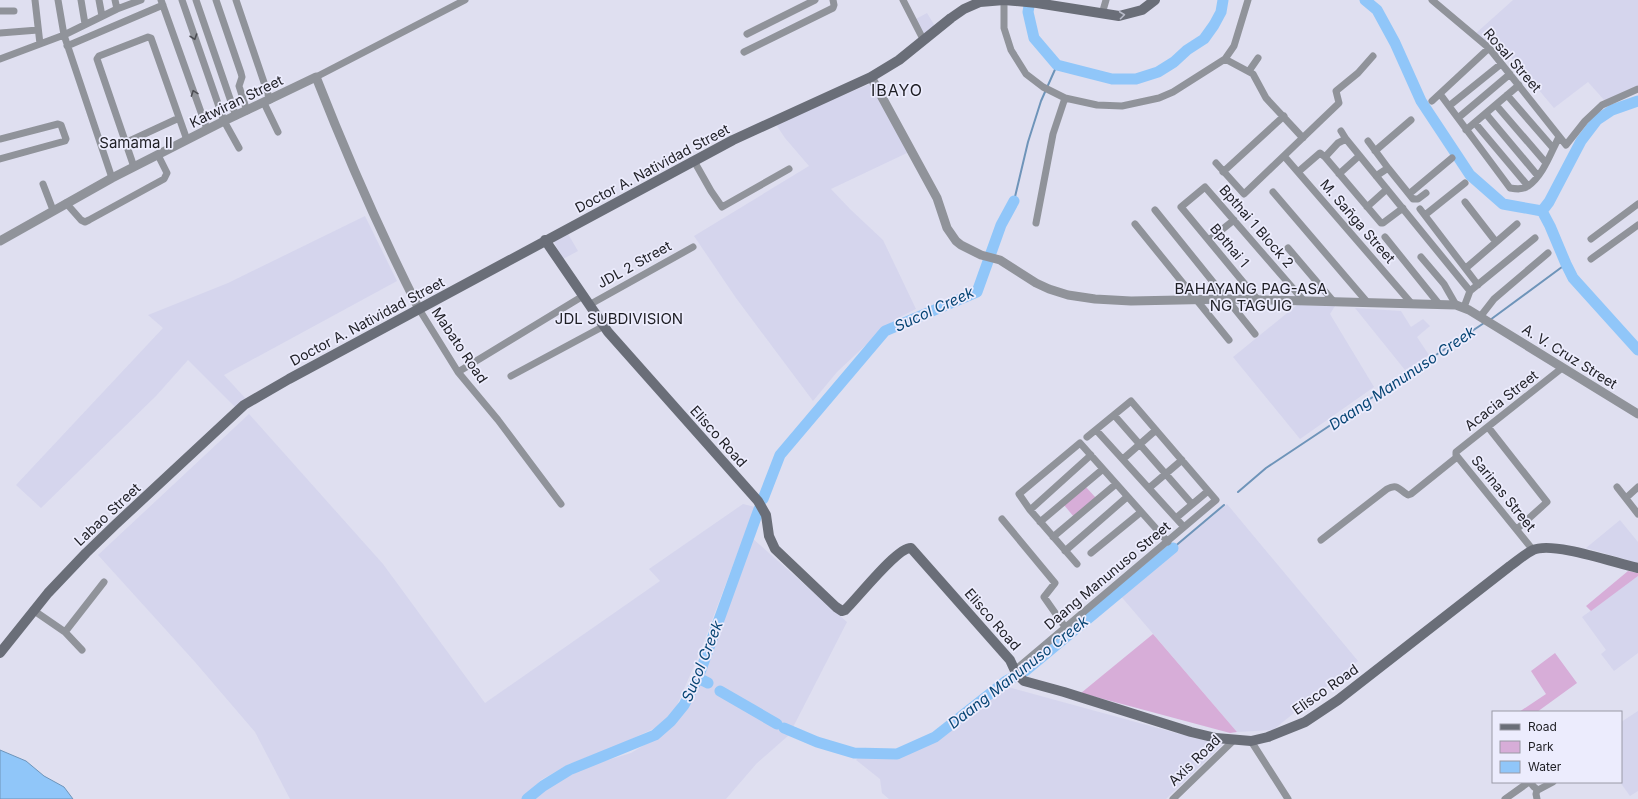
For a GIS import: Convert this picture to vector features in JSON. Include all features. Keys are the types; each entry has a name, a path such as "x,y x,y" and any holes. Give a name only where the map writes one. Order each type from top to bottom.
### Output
{"main road":[{"name":"Doctor A. Natividad Street","path":"244,404 545,240 733,140 871,77 899,60 964,9 980,2 1004,0 1037,3 1082,4 1102,14 1119,16 1142,10 1155,0"},
{"name":"Elisco Road","path":"545,240 604,326 629,357 758,501 766,515 769,536 775,549 842,612 893,559 905,549 911,548 1010,660 1017,674 1024,681 1191,732 1216,738 1251,741 1268,737 1305,722 1338,700 1510,566 1533,550 1546,547 1560,549 1638,568"},
{"name":"Labao Street","path":"0,653 34,610 95,544 244,404"}],"street":[{"path":"35,0 40,44"},
{"path":"58,0 67,46 112,178"},
{"path":"81,0 85,24"},
{"path":"99,0 102,16"},
{"path":"115,0 117,9"},
{"path":"0,59 64,35 130,2 141,0"},
{"path":"182,0 224,121 239,148"},
{"path":"196,0 236,116"},
{"path":"216,0 241,72 242,77 239,86 247,111"},
{"path":"236,0 278,132"},
{"name":"Katwiran Street","path":"0,241 112,178 207,129 316,77 465,0"},
{"path":"747,34 815,0"},
{"path":"744,52 832,8 834,6 833,0"},
{"path":"902,0 924,41"},
{"path":"1004,0 1004,28 1011,50 1026,74 1042,87 1065,98 1097,106 1122,106 1159,98 1194,80 1225,58 1234,46 1248,0"},
{"path":"1102,14 1106,0"},
{"name":"Rosal Street","path":"1432,0 1489,48 1566,144 1585,121 1602,105 1638,89"},
{"path":"67,46 162,3 207,129"},
{"path":"0,11 14,10"},
{"path":"767,24 774,37"},
{"path":"0,33 38,30"},
{"path":"134,167 97,58 150,37 188,140"},
{"path":"1432,101 1489,48"},
{"path":"1216,163 1244,194 1339,103 1336,91 1358,73 1373,56"},
{"path":"1225,58 1253,74 1266,98 1303,138"},
{"path":"1249,71 1258,58"},
{"path":"1449,106 1501,64"},
{"path":"1458,118 1510,74"},
{"name":"Mabato Road","path":"316,77 347,154 399,270 419,310 458,372 498,420 561,504"},
{"path":"871,77 937,198 950,232 961,245 985,256 996,259 1036,283 1068,295 1095,299 1131,301 1228,299 1439,304 1460,306"},
{"path":"1466,130 1519,85"},
{"path":"1440,94 1510,188 1519,189 1528,186 1538,176 1559,137"},
{"path":"1507,95 1553,148"},
{"path":"1036,223 1053,134 1065,98"},
{"path":"1496,105 1546,163"},
{"path":"1486,114 1538,176"},
{"path":"1223,172 1284,116"},
{"path":"125,143 179,118"},
{"path":"1374,151 1411,120"},
{"path":"1475,123 1528,186"},
{"path":"0,139 60,124 66,139 65,141 0,159"},
{"path":"1341,131 1359,156 1470,291"},
{"path":"1324,157 1338,143 1346,139"},
{"path":"1368,141 1374,151 1415,200 1426,193"},
{"path":"1298,172 1320,153 1382,224 1403,208"},
{"path":"66,203 81,220 84,222 89,220 164,179 167,172 158,155"},
{"name":"M. Sañga Street","path":"1284,156 1412,304"},
{"path":"1339,174 1359,156"},
{"path":"1409,194 1452,158"},
{"path":"694,161 722,207 789,169"},
{"path":"1376,176 1388,168"},
{"path":"1465,182 1422,212 1478,285"},
{"path":"43,184 53,210"},
{"name":"Bpthai 1","path":"1205,187 1181,207 1258,300"},
{"name":"Bpthai 1 Block 2","path":"1205,187 1304,301"},
{"path":"1367,207 1387,189"},
{"path":"1273,192 1368,303"},
{"path":"1465,202 1496,242"},
{"path":"1591,239 1638,204"},
{"path":"1155,210 1255,334"},
{"path":"1209,240 1234,220"},
{"path":"1135,224 1229,340"},
{"path":"1466,268 1517,224"},
{"path":"1591,259 1638,225"},
{"path":"1385,237 1439,304"},
{"path":"1460,306 1470,291 1535,238"},
{"name":"JDL 2 Street","path":"458,372 586,300 693,247"},
{"path":"1288,248 1334,302"},
{"path":"1485,320 1494,299 1548,253"},
{"path":"1421,257 1460,306"},
{"name":"A. V. Cruz Street","path":"1460,306 1638,414"},
{"path":"511,376 604,326"},
{"name":"Acacia Street","path":"1321,540 1387,489 1393,486 1408,495 1411,494 1488,427 1562,368"},
{"path":"1088,437 1131,401 1208,491 1176,518"},
{"path":"1114,415 1192,504"},
{"path":"1488,427 1548,502 1517,529"},
{"path":"1096,430 1184,527"},
{"path":"1123,459 1156,430"},
{"path":"1077,564 1030,510 1020,496 1020,493 1080,443 1168,542"},
{"name":"Sarinas Street","path":"1457,454 1533,550"},
{"path":"1030,510 1091,455"},
{"path":"1149,488 1182,460"},
{"path":"1040,522 1103,469"},
{"path":"1053,537 1116,484"},
{"path":"1617,487 1638,514"},
{"path":"1626,498 1638,487"},
{"name":"Daang Manunuso Street","path":"1017,674 1065,627 1168,542 1216,500 1208,491"},
{"path":"1065,551 1127,496"},
{"path":"1091,553 1141,512"},
{"path":"1002,519 1055,583 1044,597 1065,627"},
{"path":"65,632 104,582"},
{"path":"34,610 65,632 82,650"},
{"name":"Axis Road","path":"1173,799 1234,740"},
{"path":"1251,741 1288,799"},
{"path":"1505,799 1529,783"},
{"path":"1531,783 1537,790 1537,799"},
{"path":"1537,790 1542,789 1551,783"}],"shaded area":[{"path":"1513,0 1638,0 1638,86 1605,101 1588,82 1554,108 1493,36 1485,44 1475,34"},
{"path":"927,13 935,26 922,36 914,20"},
{"path":"870,84 909,152 831,189 883,240 916,309 896,319 885,327 837,372 813,401 736,298 694,236 809,166 785,138 775,123"},
{"path":"365,216 397,281 224,375 246,399 235,407 188,360 156,396 41,508 16,485 163,328 148,315 228,283"},
{"path":"568,234 578,251 563,259 554,242"},
{"path":"1297,305 1335,306 1330,314 1374,387 1300,439 1233,357"},
{"path":"1355,308 1401,311 1411,327 1423,319 1430,326 1417,337 1429,355 1405,370"},
{"path":"249,414 383,564 485,703 660,581 649,569 743,504 755,507 698,657 673,714 653,729 623,743 567,765 541,780 522,799 290,799 255,732 195,662 98,555"},
{"path":"1227,504 1358,661 1273,730 1237,732 1119,594"},
{"path":"1620,520 1638,542 1638,563 1586,548"},
{"path":"752,538 847,622 789,735 757,763 726,799 535,799 550,786 588,766 631,753 651,741 677,721 696,688"},
{"path":"1638,576 1638,653 1614,671 1601,654 1606,650 1582,617"},
{"path":"1004,686 1222,745 1166,799 889,799 882,793 880,779 856,760 860,756 905,753 935,738"},
{"path":"1638,711 1638,791 1630,796 1621,783 1622,783 1622,721"}],"green space":[{"path":"1085,486 1096,498 1074,517 1064,505"},
{"path":"1628,571 1638,573 1638,576 1591,611 1586,606"},
{"path":"1153,634 1237,732 1230,733 1081,693"},
{"path":"1555,653 1577,683 1538,711 1520,711 1546,694 1531,671"}],"water":[{"path":"0,750 26,761 44,776 64,787 73,799 0,799"}],"waterway":[{"path":"1030,0 1028,12 1034,38 1057,65 1112,79 1136,79 1158,72 1174,62 1187,50 1204,39 1221,12 1223,0"},
{"path":"1365,0 1377,10 1395,43 1421,101 1470,175 1503,204 1542,211"},
{"name":"Sucol Creek","path":"1014,201 1028,142 1041,101 1057,65"},
{"path":"1542,211 1549,202 1581,141 1597,120 1612,110 1638,101"},
{"name":"Sucol Creek","path":"763,499 780,455 885,331 977,292 1001,225 1014,201"},
{"path":"1542,211 1573,278 1638,350"},
{"name":"Daang Manunuso Creek","path":"1490,320 1566,264"},
{"name":"Daang Manunuso Creek","path":"1238,492 1266,468 1484,323"},
{"name":"Daang Manunuso Creek","path":"1173,548 1224,505"},
{"name":"Sucol Creek","path":"527,799 543,786 569,770 655,735 671,721 684,705 698,678 759,509"},
{"name":"Daang Manunuso Creek","path":"784,728 817,742 854,753 897,754 935,737 1006,681 1025,671 1173,548"},
{"name":"Daang Manunuso Creek","path":"698,678 708,683"},
{"name":"Daang Manunuso Creek","path":"720,691 777,724"}],"district":[{"name":"IBAYO","path":"897,90"},
{"name":"Samama Ⅱ","path":"136,142"},
{"name":"BAHAYANG PAG-ASA NG TAGUIG","path":"1251,296"},
{"name":"JDL SUBDIVISION","path":"619,318"}]}
